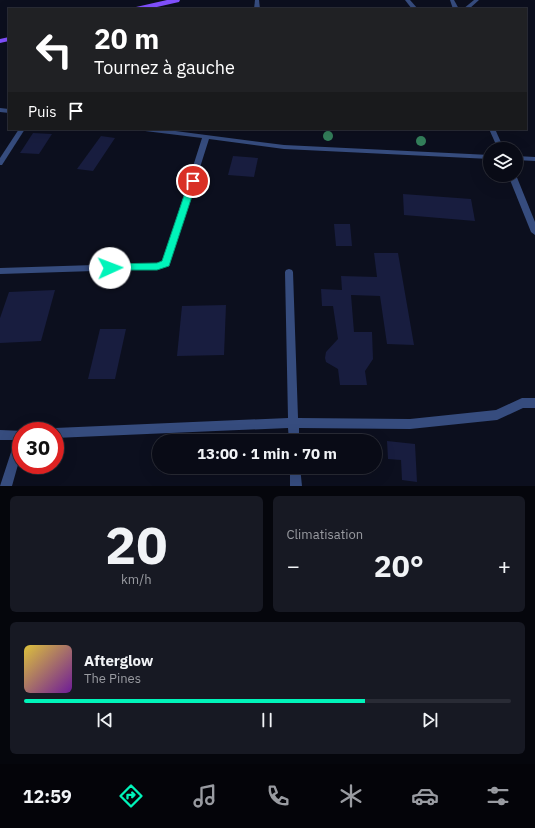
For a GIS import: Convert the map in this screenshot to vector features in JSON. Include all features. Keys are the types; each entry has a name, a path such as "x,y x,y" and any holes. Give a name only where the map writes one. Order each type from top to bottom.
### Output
{"main road":[{"path":"143,8 176,0"}],"street":[{"path":"407,0 414,8"},
{"path":"467,8 477,0"},
{"path":"0,163 21,130"},
{"path":"153,130 291,148 483,157"},
{"path":"492,130 498,142"},
{"path":"0,271 157,266 166,263 206,137"},
{"path":"523,158 535,159"},
{"path":"515,182 535,232"},
{"path":"289,272 294,434"},
{"path":"64,433 294,423 410,424 497,415 522,402 535,403"},
{"path":"0,436 12,436"},
{"path":"6,486 12,466"},
{"path":"295,474 296,486"}],"building":[{"path":"33,133 52,134 39,154 20,153"},
{"path":"101,136 115,138 93,171 77,169"},
{"path":"233,156 258,158 254,177 228,175"},
{"path":"403,194 471,199 475,221 404,215"},
{"path":"334,224 350,224 352,246 336,246"},
{"path":"374,253 398,253 414,345 387,344 380,296 351,295 354,332 372,332 373,359 365,371 367,385 340,385 338,369 326,362 325,358 326,352 338,339 333,306 322,306 321,289 342,290 341,276 377,277"},
{"path":"55,290 41,341 0,343 0,318 9,292"},
{"path":"226,305 224,355 177,356 182,306"},
{"path":"100,329 126,329 115,379 88,379"},
{"path":"387,441 415,444 417,482 402,480 401,460 388,459"}],"route":[{"path":"110,268 157,266 166,263 193,181"}]}
